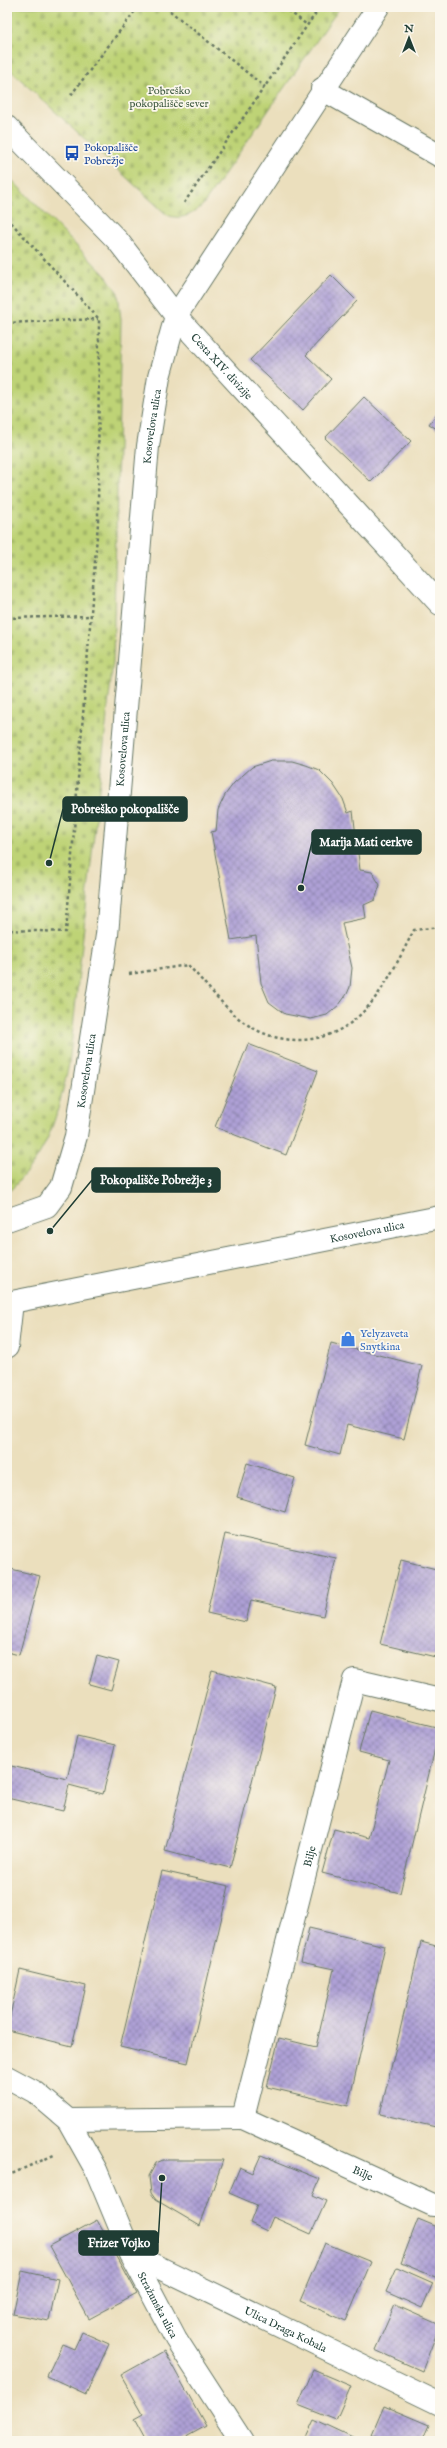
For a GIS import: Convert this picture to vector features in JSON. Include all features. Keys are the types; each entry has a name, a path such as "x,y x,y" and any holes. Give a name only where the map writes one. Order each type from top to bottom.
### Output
{"street":[{"name":"Kosovelova ulica","path":"7,1220 47,1206 61,1188 76,1136 107,935 148,446 159,377 176,316 322,90 378,7"},
{"path":"322,90 440,156"},
{"name":"Cesta XIV. divizije","path":"7,127 118,241 176,316 440,604"},
{"name":"Kosovelova ulica","path":"7,1347 10,1302 440,1217"},
{"name":"Bilje","path":"243,2118 354,1680 440,1700"},
{"name":"Stražunska ulica","path":"7,2077 35,2092 68,2120 96,2170 131,2254 176,2339 242,2441"},
{"name":"Bilje","path":"68,2120 243,2118 433,2205 440,2205"},
{"name":"Ulica Draga Kobala","path":"131,2254 440,2404"}],"path":[{"path":"71,94 138,7"},
{"path":"165,7 265,87"},
{"path":"284,7 307,25"},
{"path":"184,203 320,7"},
{"path":"7,218 99,319 98,523 66,932 7,930"},
{"path":"7,323 99,319"},
{"path":"7,618 91,616"},
{"path":"101,978 188,965 236,1016 257,1030 282,1040 307,1040 346,1028 360,1016 387,983 414,930 440,928"},
{"path":"7,2176 80,2143"}],"green space":[{"name":"Pobreško pokopališče sever","path":"7,7 340,7 203,205 187,216 172,217 167,215 7,67"},
{"path":"7,175 107,277 118,293 121,320 113,661 69,1064 58,1110 41,1152 15,1185 7,1192"}],"building":[{"path":"331,275 357,301 306,355 331,379 303,410 250,360"},
{"path":"364,397 411,441 371,482 325,438"},
{"path":"440,409 440,431 429,424"},
{"path":"271,761 292,761 306,765 319,770 333,784 343,799 348,813 353,811 360,870 372,872 380,885 375,900 364,905 366,918 342,923 352,968 350,987 347,994 339,1005 327,1015 311,1019 285,1014 269,1002 261,983 256,936 231,940 211,832 216,831 218,810 225,795 234,783 252,767"},
{"path":"248,1044 318,1071 286,1155 215,1127"},
{"path":"331,1343 422,1366 404,1439 347,1425 340,1455 305,1445"},
{"path":"247,1463 295,1478 285,1512 237,1497"},
{"path":"225,1534 336,1558 323,1616 251,1600 246,1622 207,1613"},
{"path":"401,1560 440,1570 440,1658 380,1644"},
{"path":"7,1568 40,1576 19,1655 7,1652"},
{"path":"97,1656 119,1662 111,1690 89,1684"},
{"path":"212,1670 276,1687 230,1868 165,1851"},
{"path":"370,1710 440,1728 400,1893 322,1873 334,1829 369,1838 389,1760 359,1752"},
{"path":"77,1736 115,1745 103,1794 69,1785 63,1811 7,1798 7,1765 67,1779"},
{"path":"162,1871 229,1886 188,2063 120,2047"},
{"path":"309,1928 385,1946 348,2106 267,2087 279,2038 316,2047 334,1969 301,1962"},
{"path":"421,1942 440,1947 440,2128 380,2114"},
{"path":"20,1970 86,1986 72,2046 7,2030"},
{"path":"261,2155 320,2179 313,2195 326,2201 311,2234 273,2217 267,2231 250,2223 257,2205 229,2193 240,2167 253,2173"},
{"path":"163,2160 223,2160 200,2226 156,2200 151,2193 149,2176 156,2163"},
{"path":"418,2219 440,2228 440,2279 401,2263"},
{"path":"97,2220 137,2293 89,2319 49,2246"},
{"path":"325,2243 371,2262 346,2321 300,2301"},
{"path":"397,2267 433,2283 422,2308 386,2292"},
{"path":"22,2271 58,2279 49,2321 13,2314"},
{"path":"395,2305 440,2325 422,2371 375,2350"},
{"path":"82,2332 109,2344 86,2394 47,2376 62,2344 74,2349"},
{"path":"164,2351 206,2426 179,2441 146,2441 134,2419 143,2414 121,2375"},
{"path":"313,2370 351,2386 336,2420 298,2405"},
{"path":"384,2406 429,2425 422,2441 388,2441 372,2434"},
{"path":"314,2420 359,2441 304,2441"}],"place":[{"name":"Pokopališče Pobrežje","path":"72,153"},
{"name":"Pobreško pokopališče","path":"49,863"},
{"name":"Marija Mati cerkve","path":"301,888"},
{"name":"Pokopališče Pobrežje 3","path":"50,1231"},
{"name":"Yelyzaveta Snytkina","path":"348,1339"},
{"name":"Frizer Vojko","path":"162,2178"}]}
